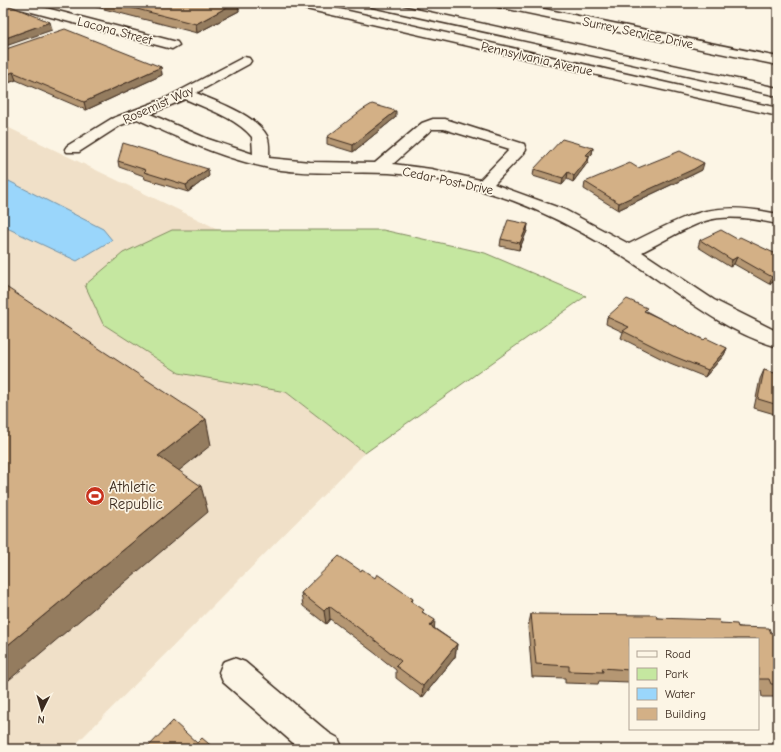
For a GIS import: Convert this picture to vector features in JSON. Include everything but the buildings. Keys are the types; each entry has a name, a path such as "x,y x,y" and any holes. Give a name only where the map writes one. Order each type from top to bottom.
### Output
{"main road":[{"name":"Lacona Street","path":"12,3 172,45"},
{"name":"Pennsylvania Avenue","path":"297,3 778,112"},
{"name":"Pennsylvania Avenue","path":"372,3 778,92"},
{"name":"Surrey Service Drive","path":"498,3 778,61"},
{"path":"66,31 87,23"},
{"name":"Rosemist Way","path":"73,148 108,127 185,94 244,61"},
{"path":"185,94 221,109 252,129 260,138 261,161"},
{"name":"Cedar Post Drive","path":"137,114 217,149 261,161 285,166 379,168 432,174 483,186 508,194 564,217 628,252 697,299 726,316 778,340"},
{"path":"379,168 427,126 445,124 518,147 518,150 483,186"},
{"path":"628,252 708,214 748,213 778,219"},
{"path":"234,672 318,744 327,749"}],"shaded area":[{"path":"3,125 222,231 172,230 179,373 286,392 365,453 71,749 3,749"}],"green space":[{"path":"172,230 383,230 485,253 586,296 365,453 286,392 179,373 103,324 85,285 123,253"}],"water":[{"path":"3,178 103,229 112,240 77,261 7,228 3,228"}],"place":[{"name":"Athletic Republic","path":"95,496"}]}
